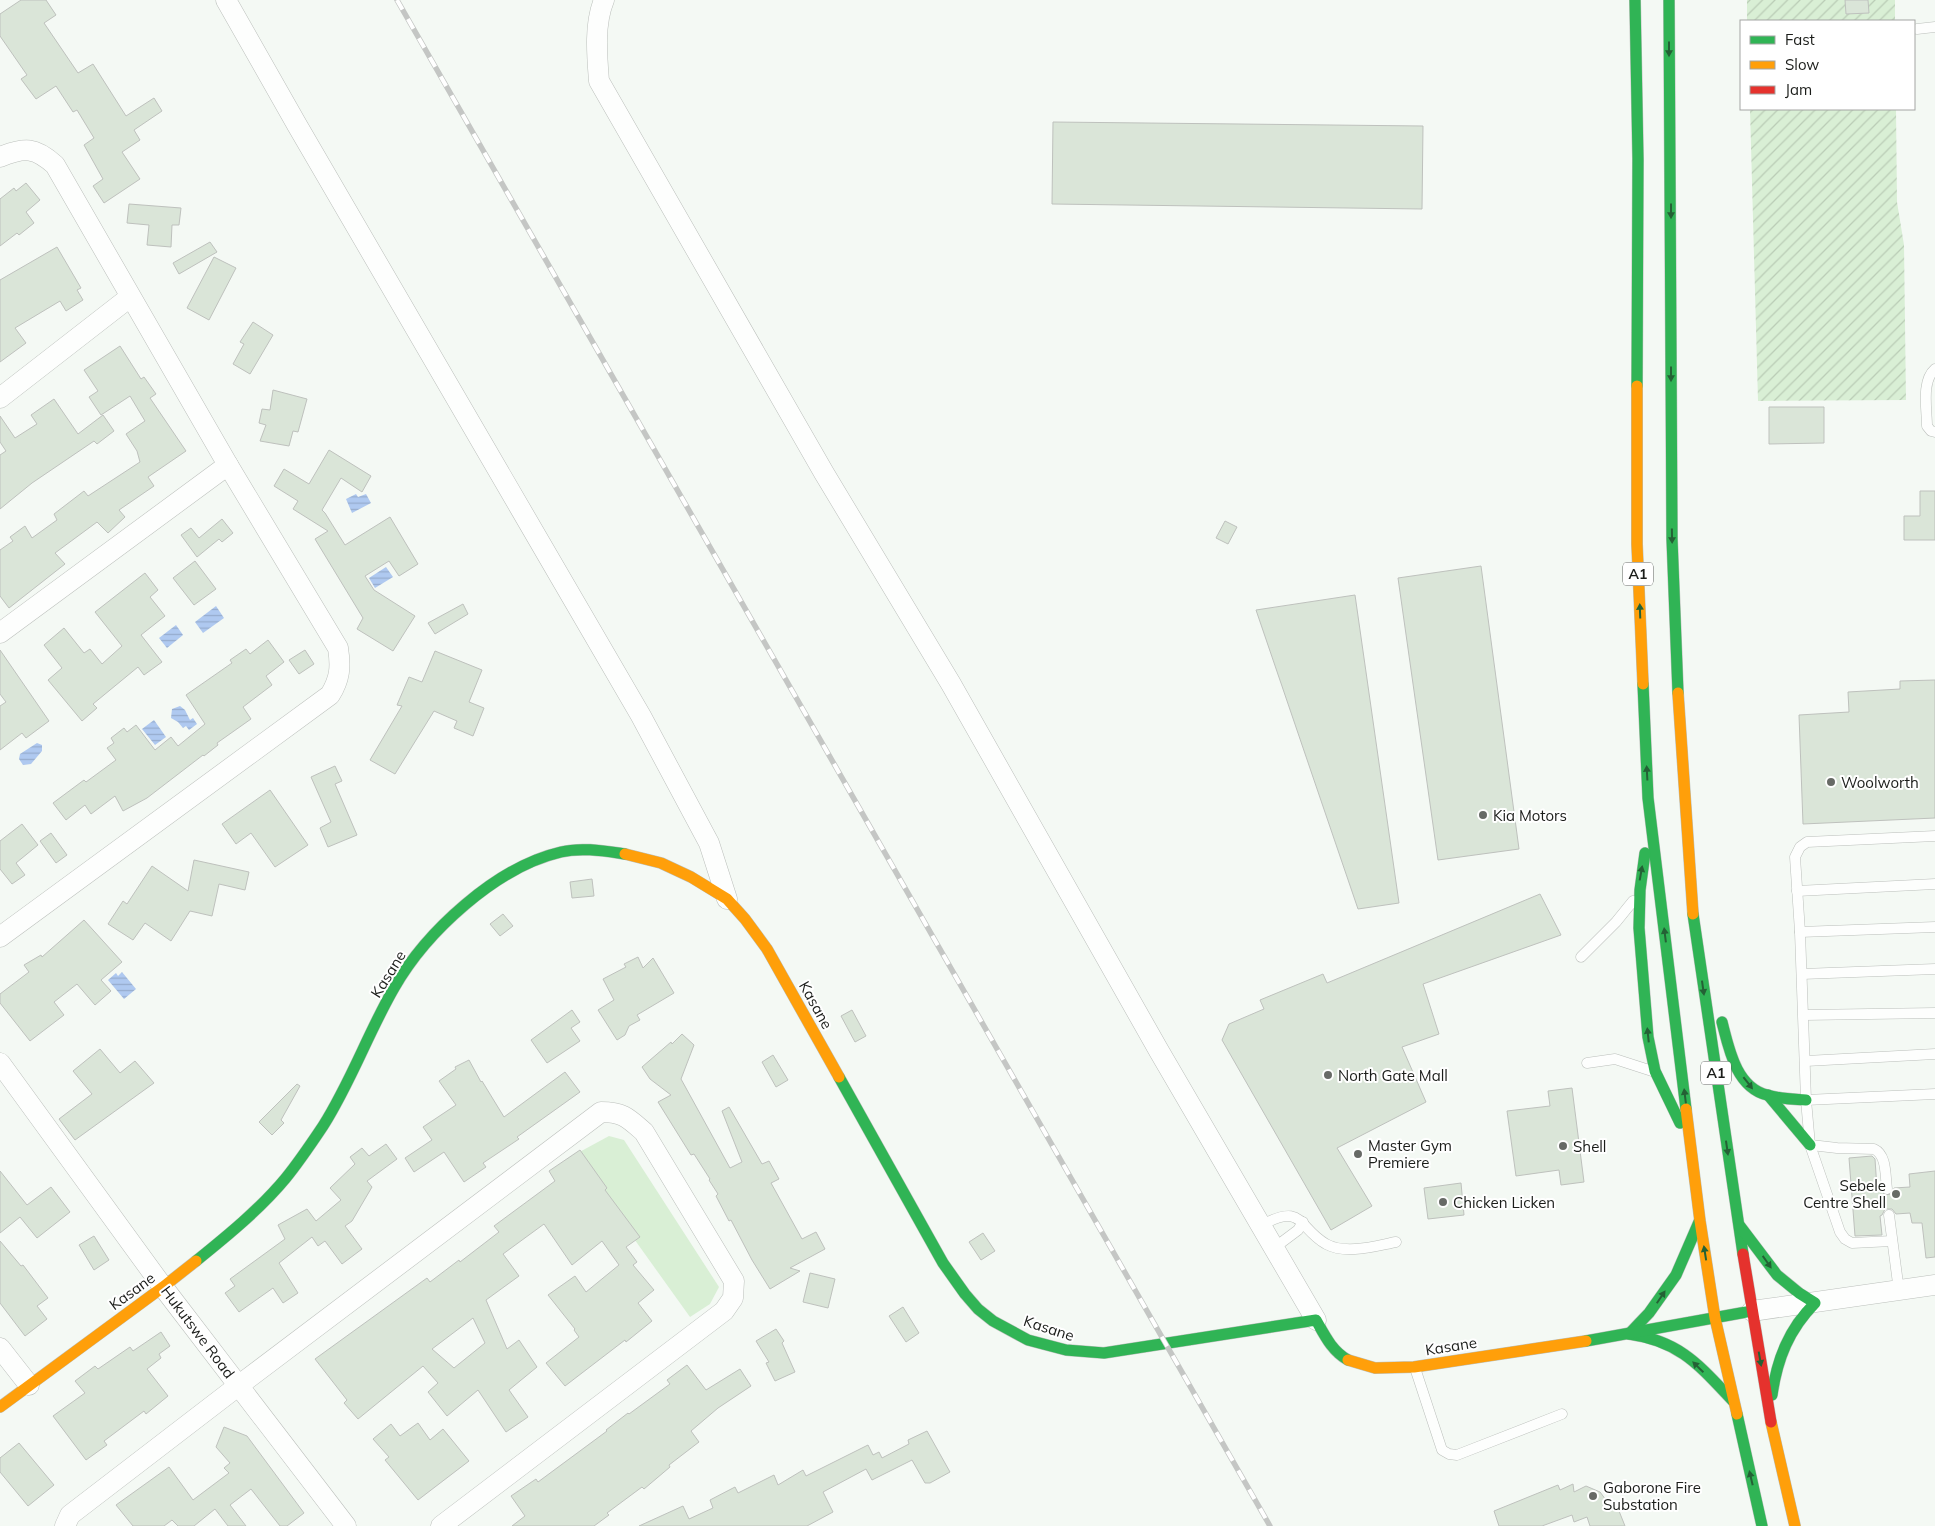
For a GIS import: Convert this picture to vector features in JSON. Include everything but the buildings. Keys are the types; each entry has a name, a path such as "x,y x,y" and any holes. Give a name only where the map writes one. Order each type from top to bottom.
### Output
{"main road":[{"name":"A1","path":"1635,0 1638,159 1637,544 1648,798 1690,1145 1715,1318 1762,1526"},
{"name":"A1","path":"1669,0 1672,539 1676,664 1694,922 1738,1223 1770,1422 1795,1526"},
{"path":"1651,824 1640,879 1639,922 1642,978 1649,1045 1656,1072 1690,1145"},
{"name":"Kasane","path":"0,1407 163,1287 233,1231 285,1179 323,1126 343,1092 394,987 428,940 473,897 518,868 561,852 596,850 628,854 661,863 691,877 727,899 745,919 767,949 943,1262 966,1296 1000,1325 1034,1342 1059,1350 1081,1354 1104,1353 1316,1320 1337,1352 1353,1362 1389,1369 1414,1367 1629,1334 1752,1311"},
{"path":"1694,922 1706,952 1720,1015 1732,1054 1750,1088 1768,1095 1806,1100"},
{"path":"1768,1095 1810,1145"},
{"path":"1629,1334 1649,1313 1676,1275 1700,1221"},
{"path":"1738,1223 1777,1275 1815,1303 1800,1317 1786,1340 1774,1379 1770,1422"},
{"path":"1629,1334 1657,1340 1674,1347 1696,1364 1733,1401"}],"street":[{"path":"226,0 317,160 641,716 709,844 727,899"},
{"path":"604,0 600,9 598,58 600,81 824,473 951,684 1159,1051 1316,1320"},
{"path":"0,157 16,151 33,150 44,155 55,165 228,465 338,648 341,666 338,682 330,695 0,937"},
{"path":"0,398 130,297"},
{"path":"0,633 228,465"},
{"name":"Hukutswe Road","path":"0,1063 163,1287 346,1526"},
{"path":"65,1526 70,1515 601,1112 624,1115 644,1132 734,1281 732,1298 724,1311 441,1526"},
{"path":"1752,1311 1935,1285"},
{"path":"0,1348 29,1385"}],"lane":[{"path":"1917,29 1935,28"},
{"path":"1935,370 1930,374 1927,381 1927,426 1931,431 1935,432"},
{"path":"1892,1241 1852,1243 1845,1240 1840,1232 1810,1145 1806,1100 1804,1015 1795,857 1800,847 1807,842 1935,836"},
{"path":"1797,891 1935,884"},
{"path":"1581,957 1616,922 1640,892"},
{"path":"1800,932 1935,927"},
{"path":"1802,974 1935,969"},
{"path":"1804,1015 1935,1013"},
{"path":"1806,1061 1935,1054"},
{"path":"1587,1063 1615,1059 1656,1072"},
{"path":"1806,1100 1935,1094"},
{"path":"1810,1145 1874,1149 1879,1151 1882,1156 1887,1188"},
{"path":"1889,1215 1899,1291"},
{"path":"1260,1226 1275,1218 1293,1216 1303,1222 1327,1244 1343,1249 1365,1248 1396,1242"},
{"path":"1274,1248 1294,1233 1303,1222"},
{"path":"1414,1367 1442,1450 1449,1454 1457,1455 1562,1414"}],"green space":[{"path":"1747,0 1895,0 1895,20 1747,20"},
{"path":"1750,110 1896,110 1897,202 1904,245 1906,400 1758,401"},
{"path":"609,1136 624,1140 719,1287 710,1304 690,1317 574,1155"}],"water":[{"path":"356,494 358,497 366,494 371,503 352,513 346,499"},
{"path":"386,567 393,577 375,588 369,578"},
{"path":"216,606 224,618 203,633 195,622"},
{"path":"176,625 183,635 167,648 159,638"},
{"path":"180,706 185,710 190,720 193,718 197,724 189,730 186,726 183,728 171,718 172,709"},
{"path":"154,720 166,737 155,745 142,729"},
{"path":"37,743 42,745 42,751 31,764 23,765 19,759 20,754"},
{"path":"122,972 136,989 124,999 108,980 116,973 118,976"}],"railway":[{"path":"397,0 1270,1526"}],"traffic: fast":[{"path":"1635,0 1638,159 1637,386"},
{"path":"1669,0 1672,539 1678,693"},
{"path":"1643,684 1648,798 1686,1109"},
{"path":"196,1261 254,1212 300,1160 333,1109 394,988 424,945 444,924 488,887 536,860 561,852 576,850 625,854"},
{"path":"1645,853 1640,890 1639,928 1648,1037 1655,1071 1680,1123"},
{"path":"1693,914 1743,1254"},
{"path":"1722,1022 1731,1055 1741,1076 1748,1084 1756,1091 1767,1095 1806,1100"},
{"path":"839,1077 943,1263 965,1294 978,1309 993,1321 1028,1340 1066,1350 1104,1353 1316,1320 1333,1348 1348,1360"},
{"path":"1768,1095 1810,1145"},
{"path":"1629,1334 1649,1313 1676,1275 1699,1222"},
{"path":"1740,1226 1777,1275 1815,1303 1791,1334 1777,1369 1772,1395"},
{"path":"1586,1341 1752,1311"},
{"path":"1629,1334 1647,1337 1675,1349 1699,1366 1733,1401"},
{"path":"1737,1414 1762,1526"}],"traffic: slow":[{"path":"1637,386 1637,544 1643,684"},
{"path":"1678,693 1693,914"},
{"path":"625,854 661,863 691,877 727,899 745,919 767,949 839,1077"},
{"path":"1686,1109 1700,1221 1715,1318 1737,1414"},
{"path":"0,1407 196,1261"},
{"path":"1348,1360 1375,1368 1414,1367 1586,1341"},
{"path":"1771,1422 1795,1526"}],"traffic: jam":[{"path":"1743,1254 1771,1422"}],"place":[{"name":"Woolworth","path":"1831,782"},
{"name":"Kia Motors","path":"1483,815"},
{"name":"North Gate Mall","path":"1328,1075"},
{"name":"Shell","path":"1563,1146"},
{"name":"Master Gym Premiere","path":"1358,1154"},
{"name":"Sebele Centre Shell","path":"1896,1194"},
{"name":"Chicken Licken","path":"1443,1202"},
{"name":"Gaborone Fire Substation","path":"1593,1496"}]}
